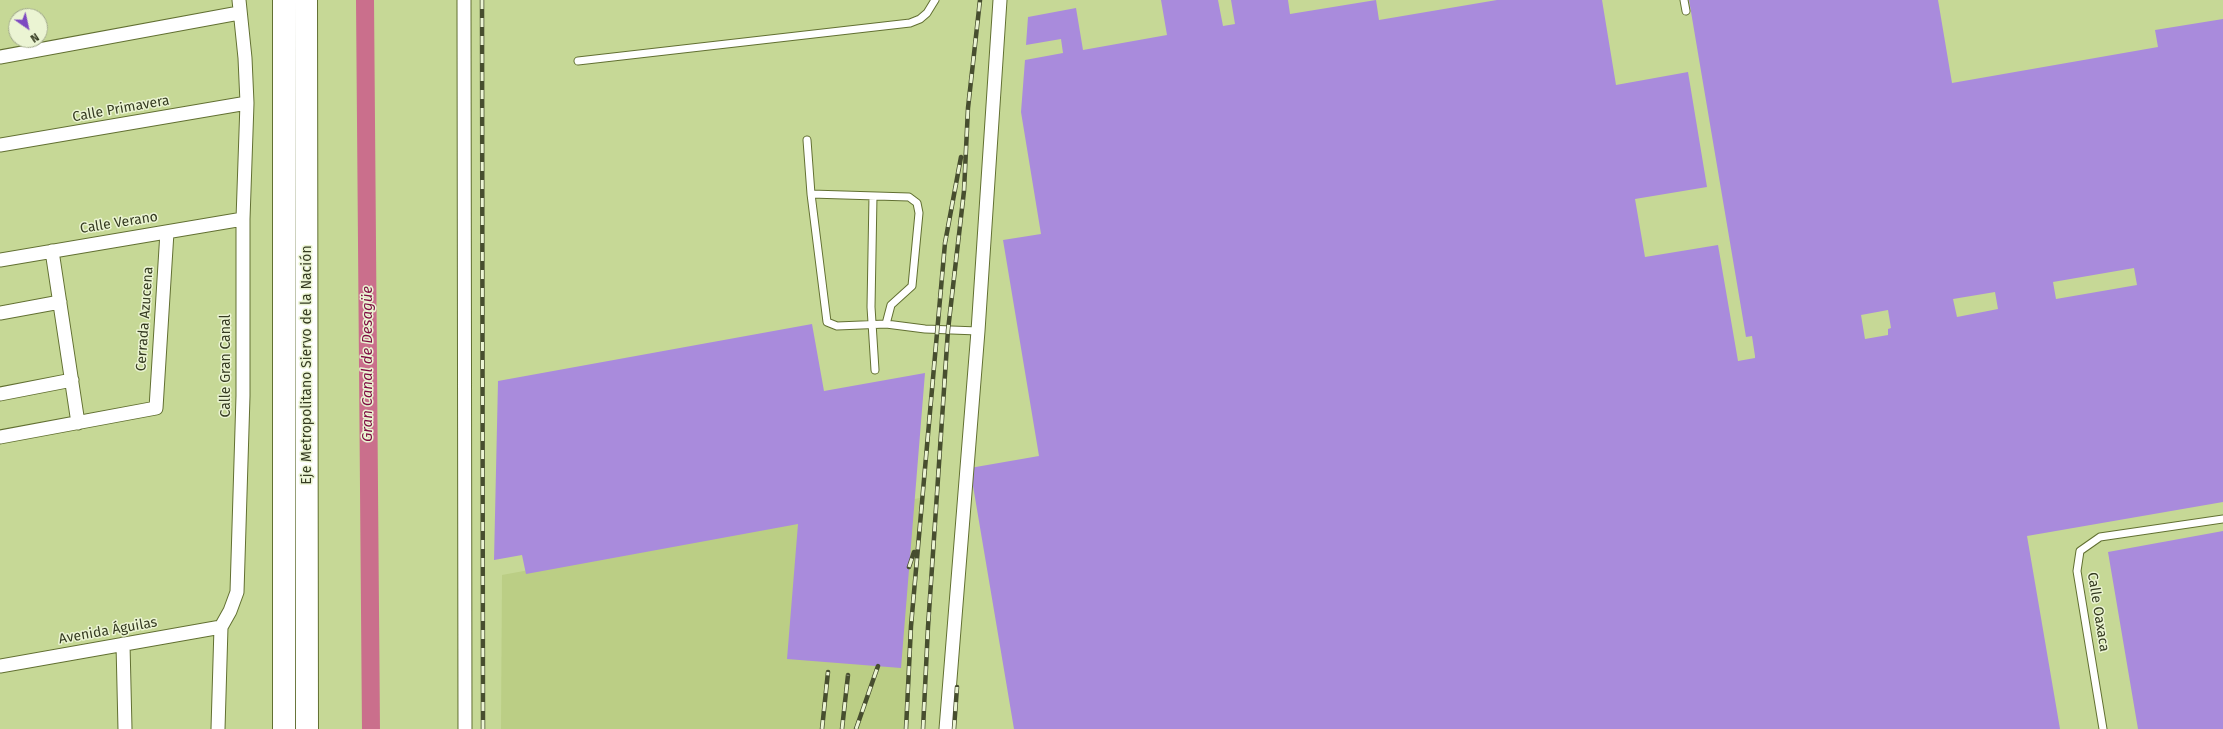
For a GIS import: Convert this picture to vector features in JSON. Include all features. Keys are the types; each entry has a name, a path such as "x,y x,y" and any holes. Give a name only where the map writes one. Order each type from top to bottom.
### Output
{"highway":[{"name":"Eje Metropolitano Siervo de la Nación","path":"284,0 284,729"},
{"name":"Eje Metropolitano Siervo de la Nación","path":"306,0 307,729"}],"street":[{"path":"464,0 465,729"},
{"path":"946,729 978,331 1000,0"},
{"path":"0,57 239,6"},
{"name":"Calle Gran Canal","path":"218,729 221,628 230,611 237,592 243,396 243,219 247,103 245,58 239,6"},
{"name":"Calle Primavera","path":"0,145 247,103"},
{"name":"Calle Verano","path":"0,260 243,219"},
{"name":"Cerrada Azucena","path":"78,423 156,408 167,232"},
{"path":"0,437 78,423 52,251"},
{"path":"0,313 60,302"},
{"path":"0,394 72,380"},
{"name":"Avenida Águilas","path":"0,666 221,628"},
{"path":"123,644 124,729"}],"lane":[{"path":"578,61 910,23 920,19 927,13 933,6 935,0"},
{"path":"1684,0 1686,11"},
{"path":"808,140 810,194 827,322 837,326 886,324 926,329 978,331"},
{"path":"810,194 909,197 914,200 918,207 912,286 891,305 886,324"},
{"path":"873,196 871,324 875,370"},
{"name":"Calle Oaxaca","path":"2103,729 2077,571 2080,551 2100,537 2223,519"}],"shaded area":[{"path":"920,498 908,729 501,729 502,575"}],"building":[{"path":"1161,0 1218,0 1223,26 1235,24 1231,0 1288,0 1290,14 1376,0 1379,20 1497,0 1602,0 1616,85 1688,72 1707,187 1635,199 1645,257 1718,245 1738,361 1755,358 1755,356 1752,336 1746,337 1689,0 1938,0 1952,83 2158,47 2155,30 2223,19 2223,502 2027,536 2060,729 1014,729 970,468 1039,456 1003,240 1041,234 1021,112 1025,60 1063,53 1061,39 1026,45 1028,17 1076,8 1083,50 1167,35","holes":["2134,268 2137,285 2056,299 2053,282","1995,292 1998,309 1957,317 1953,299","1888,310 1891,328 1888,329 1888,335 1865,339 1861,315"]},
{"path":"812,324 824,391 925,373 901,668 787,659 798,524 526,574 522,555 494,560 498,381"},
{"path":"2223,531 2223,729 2138,729 2108,552"}],"waterway":[{"name":"Gran Canal de Desagüe","path":"365,0 371,729"}],"railway":[{"path":"482,0 483,729"},
{"path":"923,729 928,627 948,330 964,191 968,108 980,0"},
{"path":"906,729 911,626 945,243 961,157"},
{"path":"909,567 914,552"},
{"path":"856,729 878,666"},
{"path":"822,729 828,672"},
{"path":"842,729 848,675"},
{"path":"954,729 957,687"}]}
